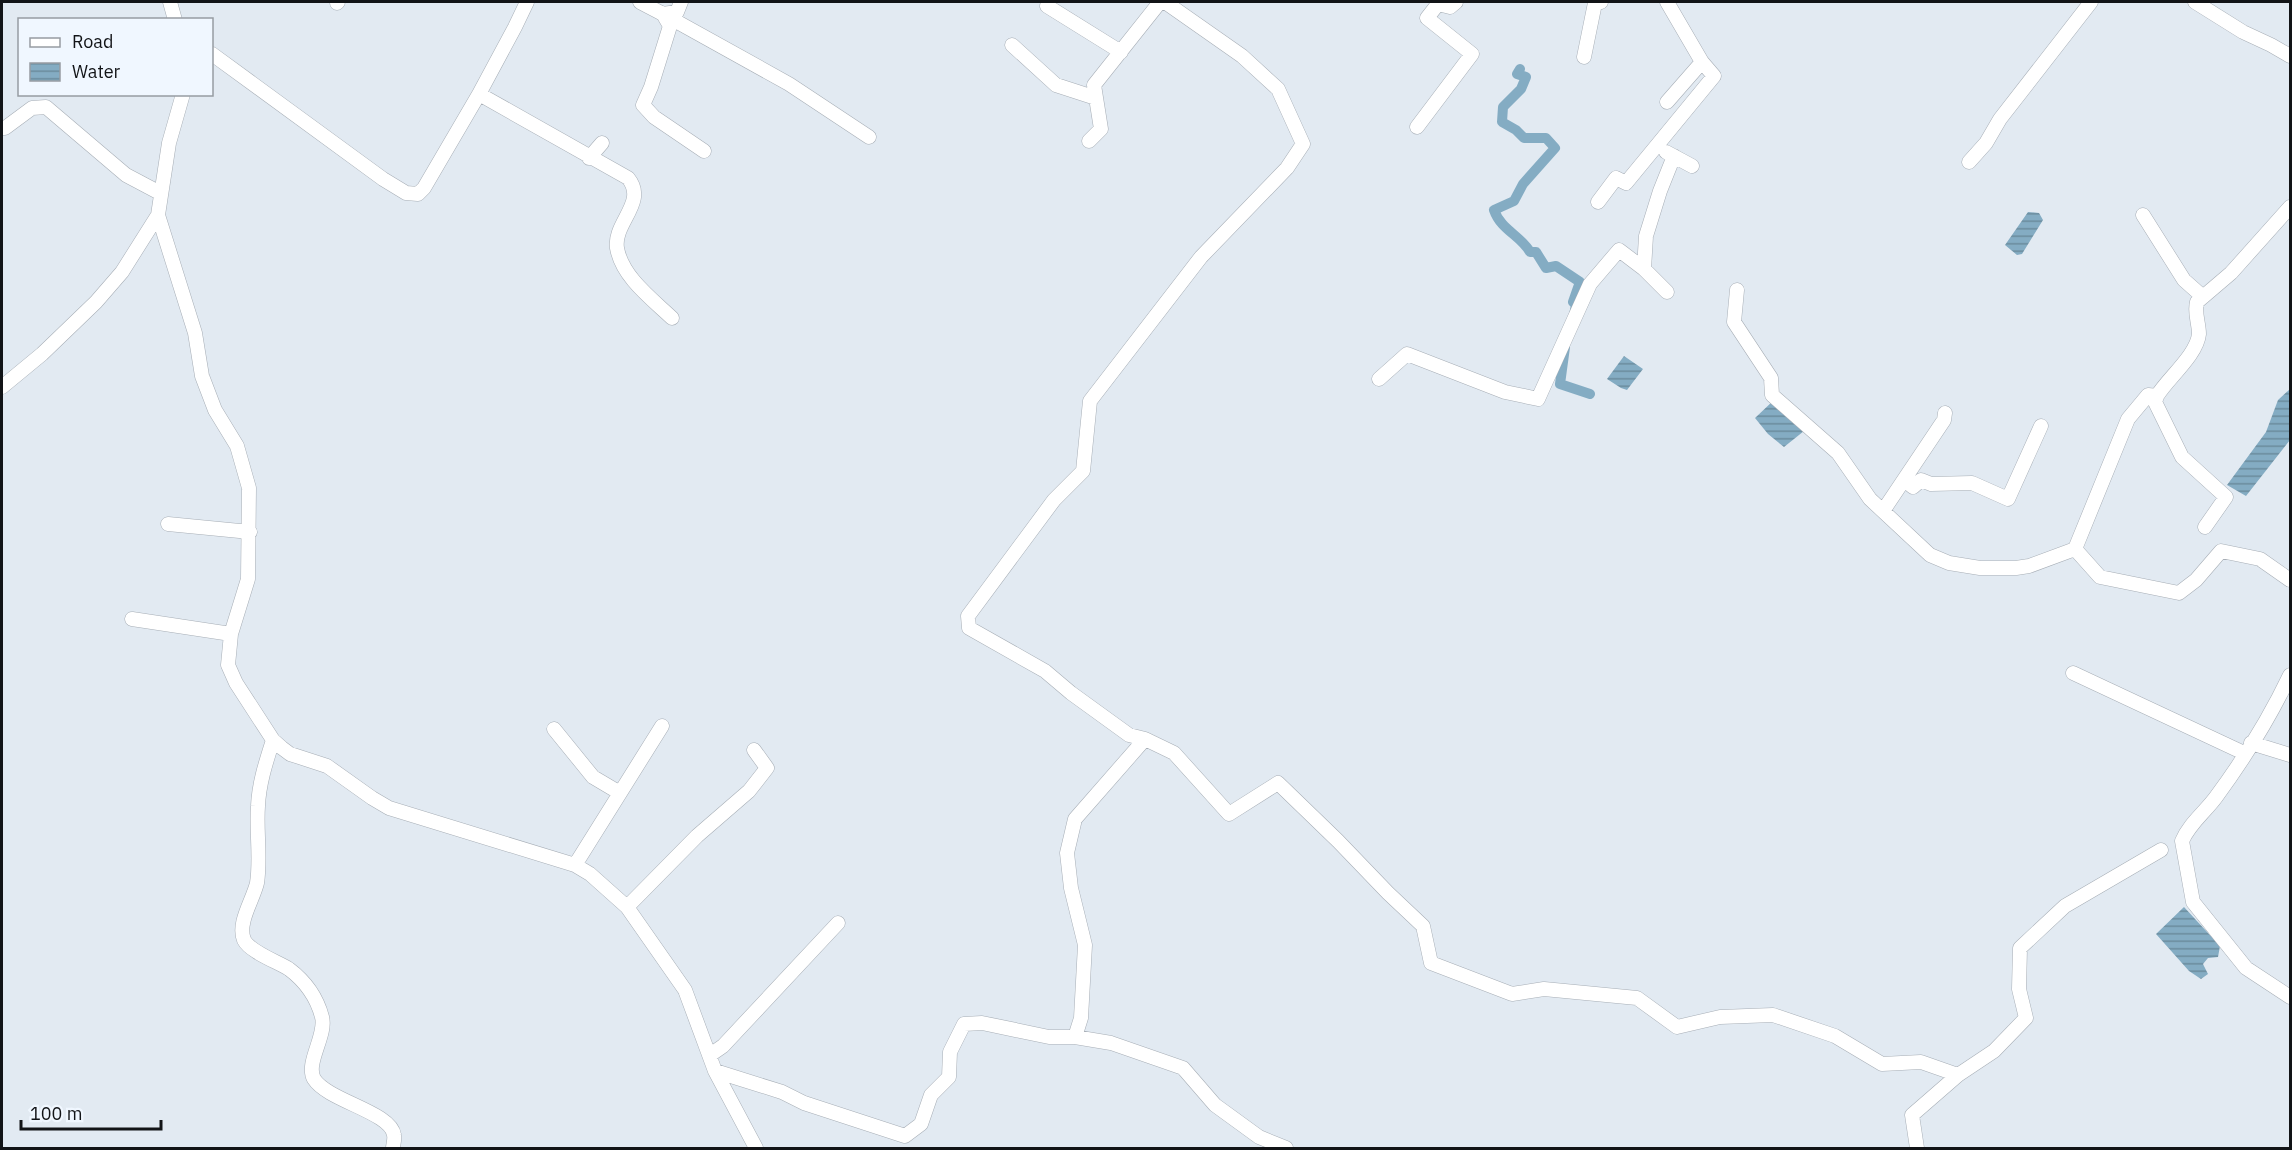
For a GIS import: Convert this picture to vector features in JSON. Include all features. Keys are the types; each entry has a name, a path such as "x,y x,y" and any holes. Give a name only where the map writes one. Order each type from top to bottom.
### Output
{"street":[{"path":"170,2 174,18"},
{"path":"213,55 383,179 406,193 418,194 424,188 479,94 527,2"},
{"path":"640,2 789,84 869,137"},
{"path":"663,14 677,12 681,2"},
{"path":"1089,141 1101,129 1094,85 1160,2"},
{"path":"1165,2 1242,56 1278,89 1304,144 1287,168 1201,257 1090,401 1083,471 1054,500 968,616 969,628 1045,672 1129,735 1145,739 1174,753 1229,814 1278,783 1423,926 1431,963 1512,994 1544,989 1637,998 1677,1027 1720,1017 1773,1015 1835,1036 1882,1064 1921,1062 1958,1075"},
{"path":"1417,126 1472,54 1427,18 1438,4 1450,7 1456,2"},
{"path":"1584,57 1595,3 1601,2"},
{"path":"1598,202 1616,178 1626,183 1714,76 1702,62 1667,2"},
{"path":"1969,162 2091,2"},
{"path":"2195,2 2243,32 2290,56"},
{"path":"1047,6 1121,52"},
{"path":"663,14 669,30 643,105 654,117 704,151"},
{"path":"1012,45 1056,85 1096,98"},
{"path":"1666,102 1702,62"},
{"path":"479,94 628,178 634,186 635,197 616,246 635,284 672,318"},
{"path":"182,96 169,143 158,215 195,333 202,376 215,410 237,446 249,488 248,579 231,634 228,665 236,683 273,740 290,754 327,766 389,808 575,865 590,874 627,907 685,990 715,1071 756,1149"},
{"path":"2,128 5,129 32,108 46,107 126,175 160,193"},
{"path":"589,158 602,143"},
{"path":"1656,147 1692,166"},
{"path":"1644,269 1647,236 1660,191 1674,156"},
{"path":"2205,527 2224,503 2226,497 2182,457 2155,402 2157,396 2195,346 2199,335 2195,309 2197,302 2231,273 2290,207"},
{"path":"2,387 42,354 96,302 122,272 158,215"},
{"path":"2143,215 2184,279 2202,296"},
{"path":"1379,379 1407,354 1505,392 1538,399 1590,284 1619,250 1644,269 1667,292"},
{"path":"1737,290 1734,322 1771,378 1772,395 1838,453 1870,499 1930,555 1949,563 1980,568 2016,568 2029,566 2075,549 2128,419 2148,395 2157,396"},
{"path":"1883,511 1944,420 1945,413"},
{"path":"1904,480 1913,487 1921,480 1931,484 1972,483 2008,498 2041,426"},
{"path":"168,524 250,532"},
{"path":"2075,549 2100,577 2179,593 2196,580 2221,551 2260,560 2290,580"},
{"path":"132,619 231,634"},
{"path":"2073,673 2248,748 2290,755"},
{"path":"2290,675 2278,699 2216,798 2186,832 2182,841 2193,902 2246,968 2290,997"},
{"path":"575,865 662,726"},
{"path":"554,729 593,777 620,794"},
{"path":"1075,1037 1081,1017 1085,945 1071,888 1066,853 1076,819 1145,739"},
{"path":"273,740 260,784 257,808 259,834 257,883 242,928 244,940 250,947 289,969 308,986 323,1019 320,1042 312,1066 314,1078 324,1088 345,1101 387,1123 394,1134 393,1149"},
{"path":"627,907 697,836 749,791 767,768 754,750"},
{"path":"1917,1149 1912,1115 1958,1075 1994,1051 2026,1018 2019,988 2020,948 2064,906 2161,850"},
{"path":"710,1055 723,1046 838,923"},
{"path":"715,1071 782,1092 804,1103 905,1136 921,1124 931,1095 949,1077 950,1052 964,1024 982,1023 1049,1037 1075,1037 1111,1043 1183,1068 1215,1105 1259,1137 1286,1149"}],"water":[{"path":"2028,212 2039,213 2043,220 2022,254 2017,255 2005,245"},
{"path":"1624,356 1643,369 1627,390 1607,379"},
{"path":"2290,389 2290,440 2246,496 2227,485 2266,432 2278,400"},
{"path":"1774,400 1804,431 1784,447 1768,434 1755,418"},
{"path":"2184,907 2220,946 2218,957 2208,958 2203,964 2208,974 2201,979 2189,971 2156,934"}],"waterway":[{"path":"1520,69 1517,74 1526,77 1521,89 1503,107 1502,122 1524,138 1546,138 1555,148 1523,184 1514,201 1494,210 1501,223 1530,252 1536,252 1546,268 1556,266 1580,282 1573,302 1576,305 1574,315"},
{"path":"1565,347 1560,384 1590,394"}]}
